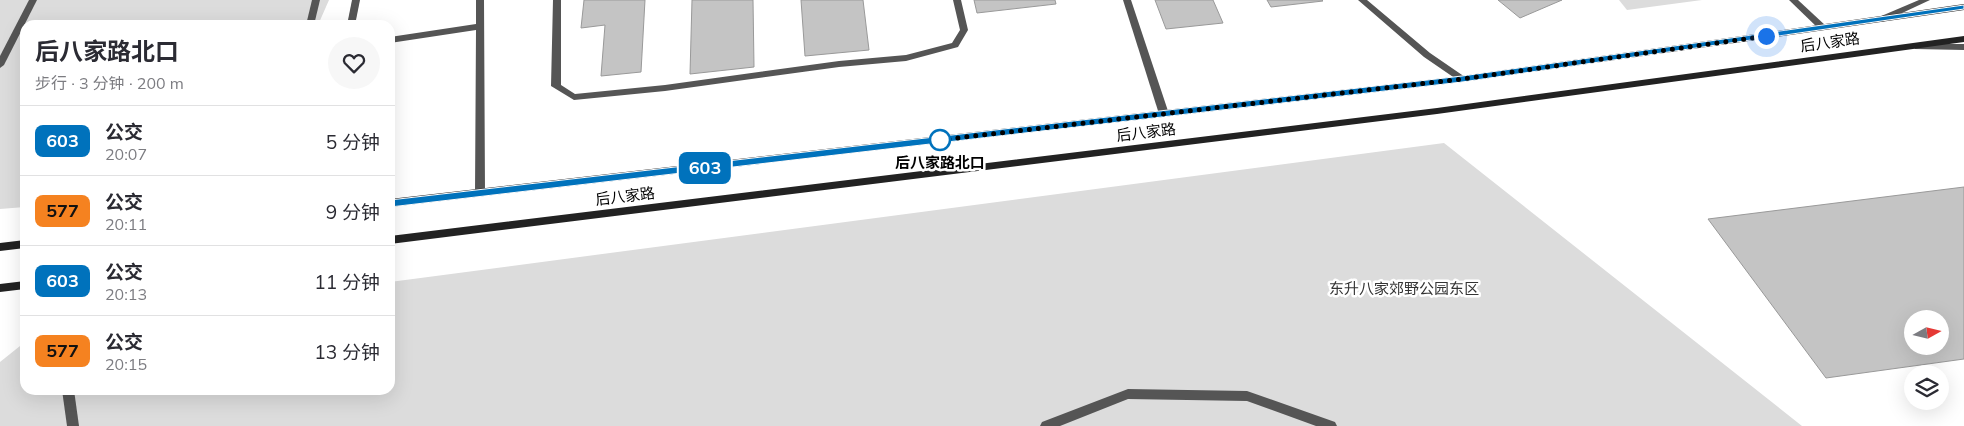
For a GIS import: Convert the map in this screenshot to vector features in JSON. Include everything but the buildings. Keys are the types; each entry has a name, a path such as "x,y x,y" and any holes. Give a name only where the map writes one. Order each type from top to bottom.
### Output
{"main road":[{"name":"后八家路","path":"395,203 1462,79 1964,7"},
{"name":"后八家路","path":"395,239 1437,111 1964,39"},
{"path":"0,247 20,245"},
{"path":"0,288 20,286"}],"street":[{"path":"23,20 33,0"},
{"path":"311,20 316,0"},
{"path":"352,20 356,0"},
{"path":"480,0 480,193"},
{"path":"558,0 556,86 574,97 665,88 839,64 906,58 955,45 964,30 957,0"},
{"path":"1126,0 1164,114"},
{"path":"1362,0 1427,55 1462,79"},
{"path":"1793,0 1823,28"},
{"name":"后八家路","path":"1882,19 1926,0"},
{"path":"0,65 20,26"},
{"path":"395,39 480,26"},
{"name":"后八家路","path":"1905,46 1964,47"},
{"path":"1046,426 1128,394 1247,396 1331,426"},
{"path":"69,395 73,426"}],"green space":[{"path":"0,0 329,0 320,20 20,20 20,207 0,209"},
{"path":"1619,0 1702,0 1627,10"},
{"name":"东升八家郊野公园东区","path":"1444,143 1802,426 0,426 0,362 20,346 20,395 395,395 395,281"}],"bus line":[{"name":"603","path":"395,203 1462,79 1964,7"}],"place":[{"name":"后八家路北口","path":"940,140"}],"route":[{"path":"940,140 1462,79 1766,36"}]}
